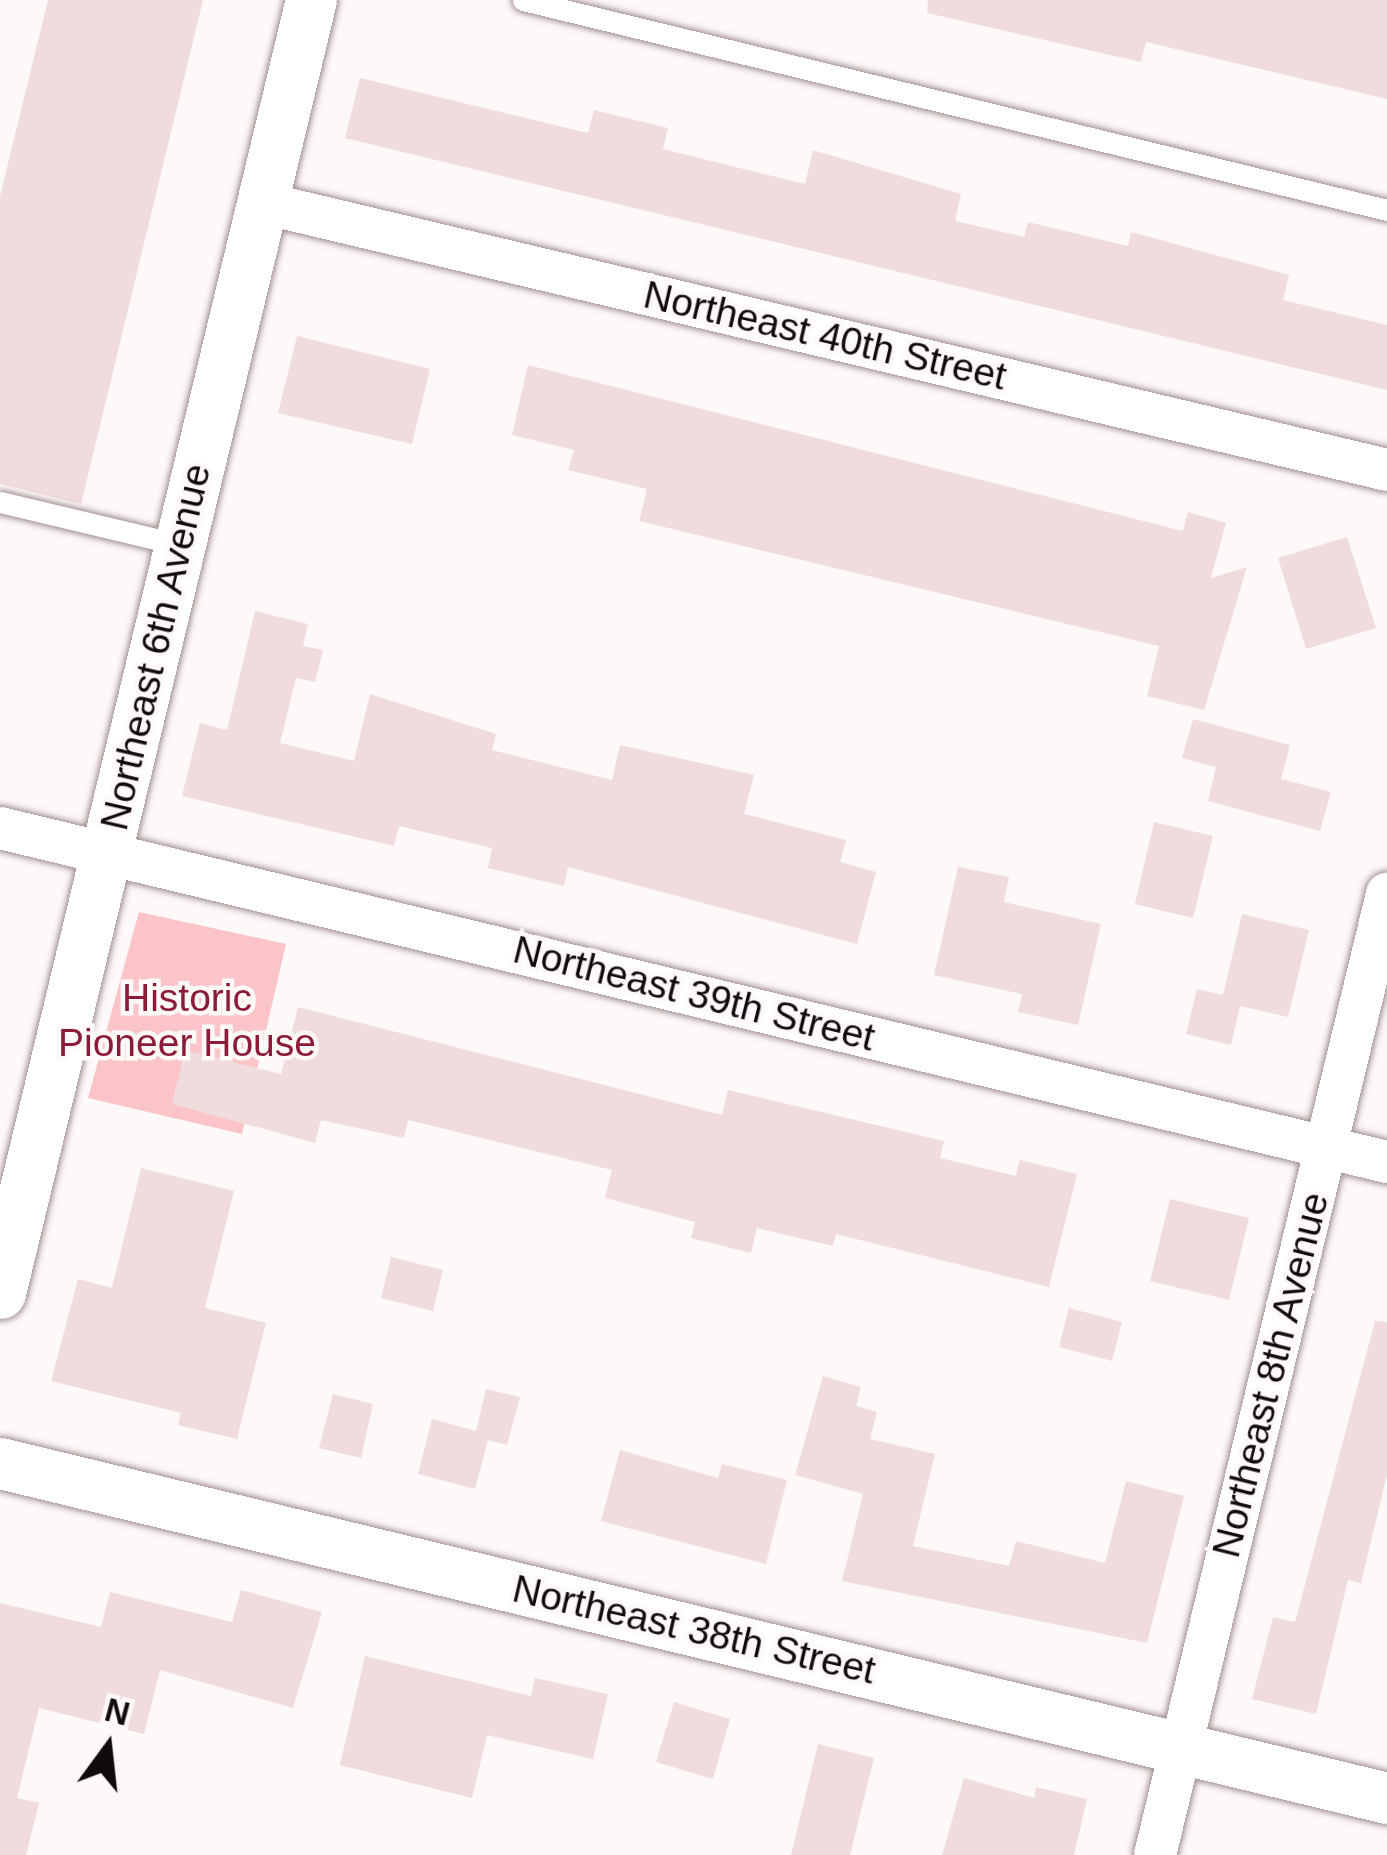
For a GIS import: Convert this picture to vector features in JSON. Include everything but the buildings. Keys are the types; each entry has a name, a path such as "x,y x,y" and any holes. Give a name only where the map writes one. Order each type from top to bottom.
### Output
{"street":[{"name":"Northeast 6th Avenue","path":"0,1293 311,0"},
{"name":"Northeast 40th Street","path":"262,203 1387,470"},
{"name":"Northeast 39th Street","path":"0,828 1387,1162"},
{"name":"Northeast 8th Avenue","path":"1155,1855 1177,1748 1387,894"},
{"name":"Northeast 38th Street","path":"0,1463 1387,1798"}],"lane":[{"path":"524,0 1387,210"},
{"path":"0,502 180,545"}],"green space":[{"name":"Historic Pioneer House","path":"139,912 286,944 242,1134 88,1098"}]}
